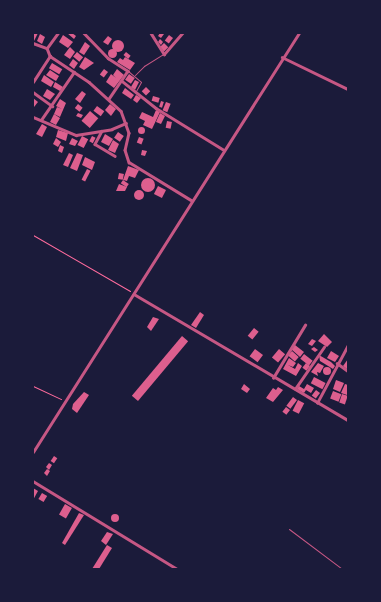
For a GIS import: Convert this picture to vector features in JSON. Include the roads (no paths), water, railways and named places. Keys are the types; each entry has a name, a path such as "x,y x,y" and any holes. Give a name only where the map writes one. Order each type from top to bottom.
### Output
{"street":[{"path":"46,48 58,33"},
{"path":"84,33 108,58 128,71 109,99"},
{"path":"151,33 164,54 182,33"},
{"path":"33,452 298,33"},
{"path":"33,43 46,48 50,56 74,72 109,99 121,111 126,123 129,139 125,150 129,162 191,200"},
{"path":"33,82 50,56"},
{"path":"282,57 348,89"},
{"path":"41,120 74,72"},
{"path":"122,81 156,108 224,150"},
{"path":"33,92 52,106"},
{"path":"33,117 76,135 102,131 126,123"},
{"path":"102,131 95,144 115,156"},
{"path":"134,294 273,378 348,420"},
{"path":"273,378 305,325"},
{"path":"317,403 337,363 348,345"},
{"path":"295,389 324,347"},
{"path":"337,363 348,371"},
{"path":"33,481 177,569"}],"lane":[{"path":"135,75 144,66 164,54"},
{"path":"128,71 142,82 135,92"},
{"path":"288,529 342,569"}]}
